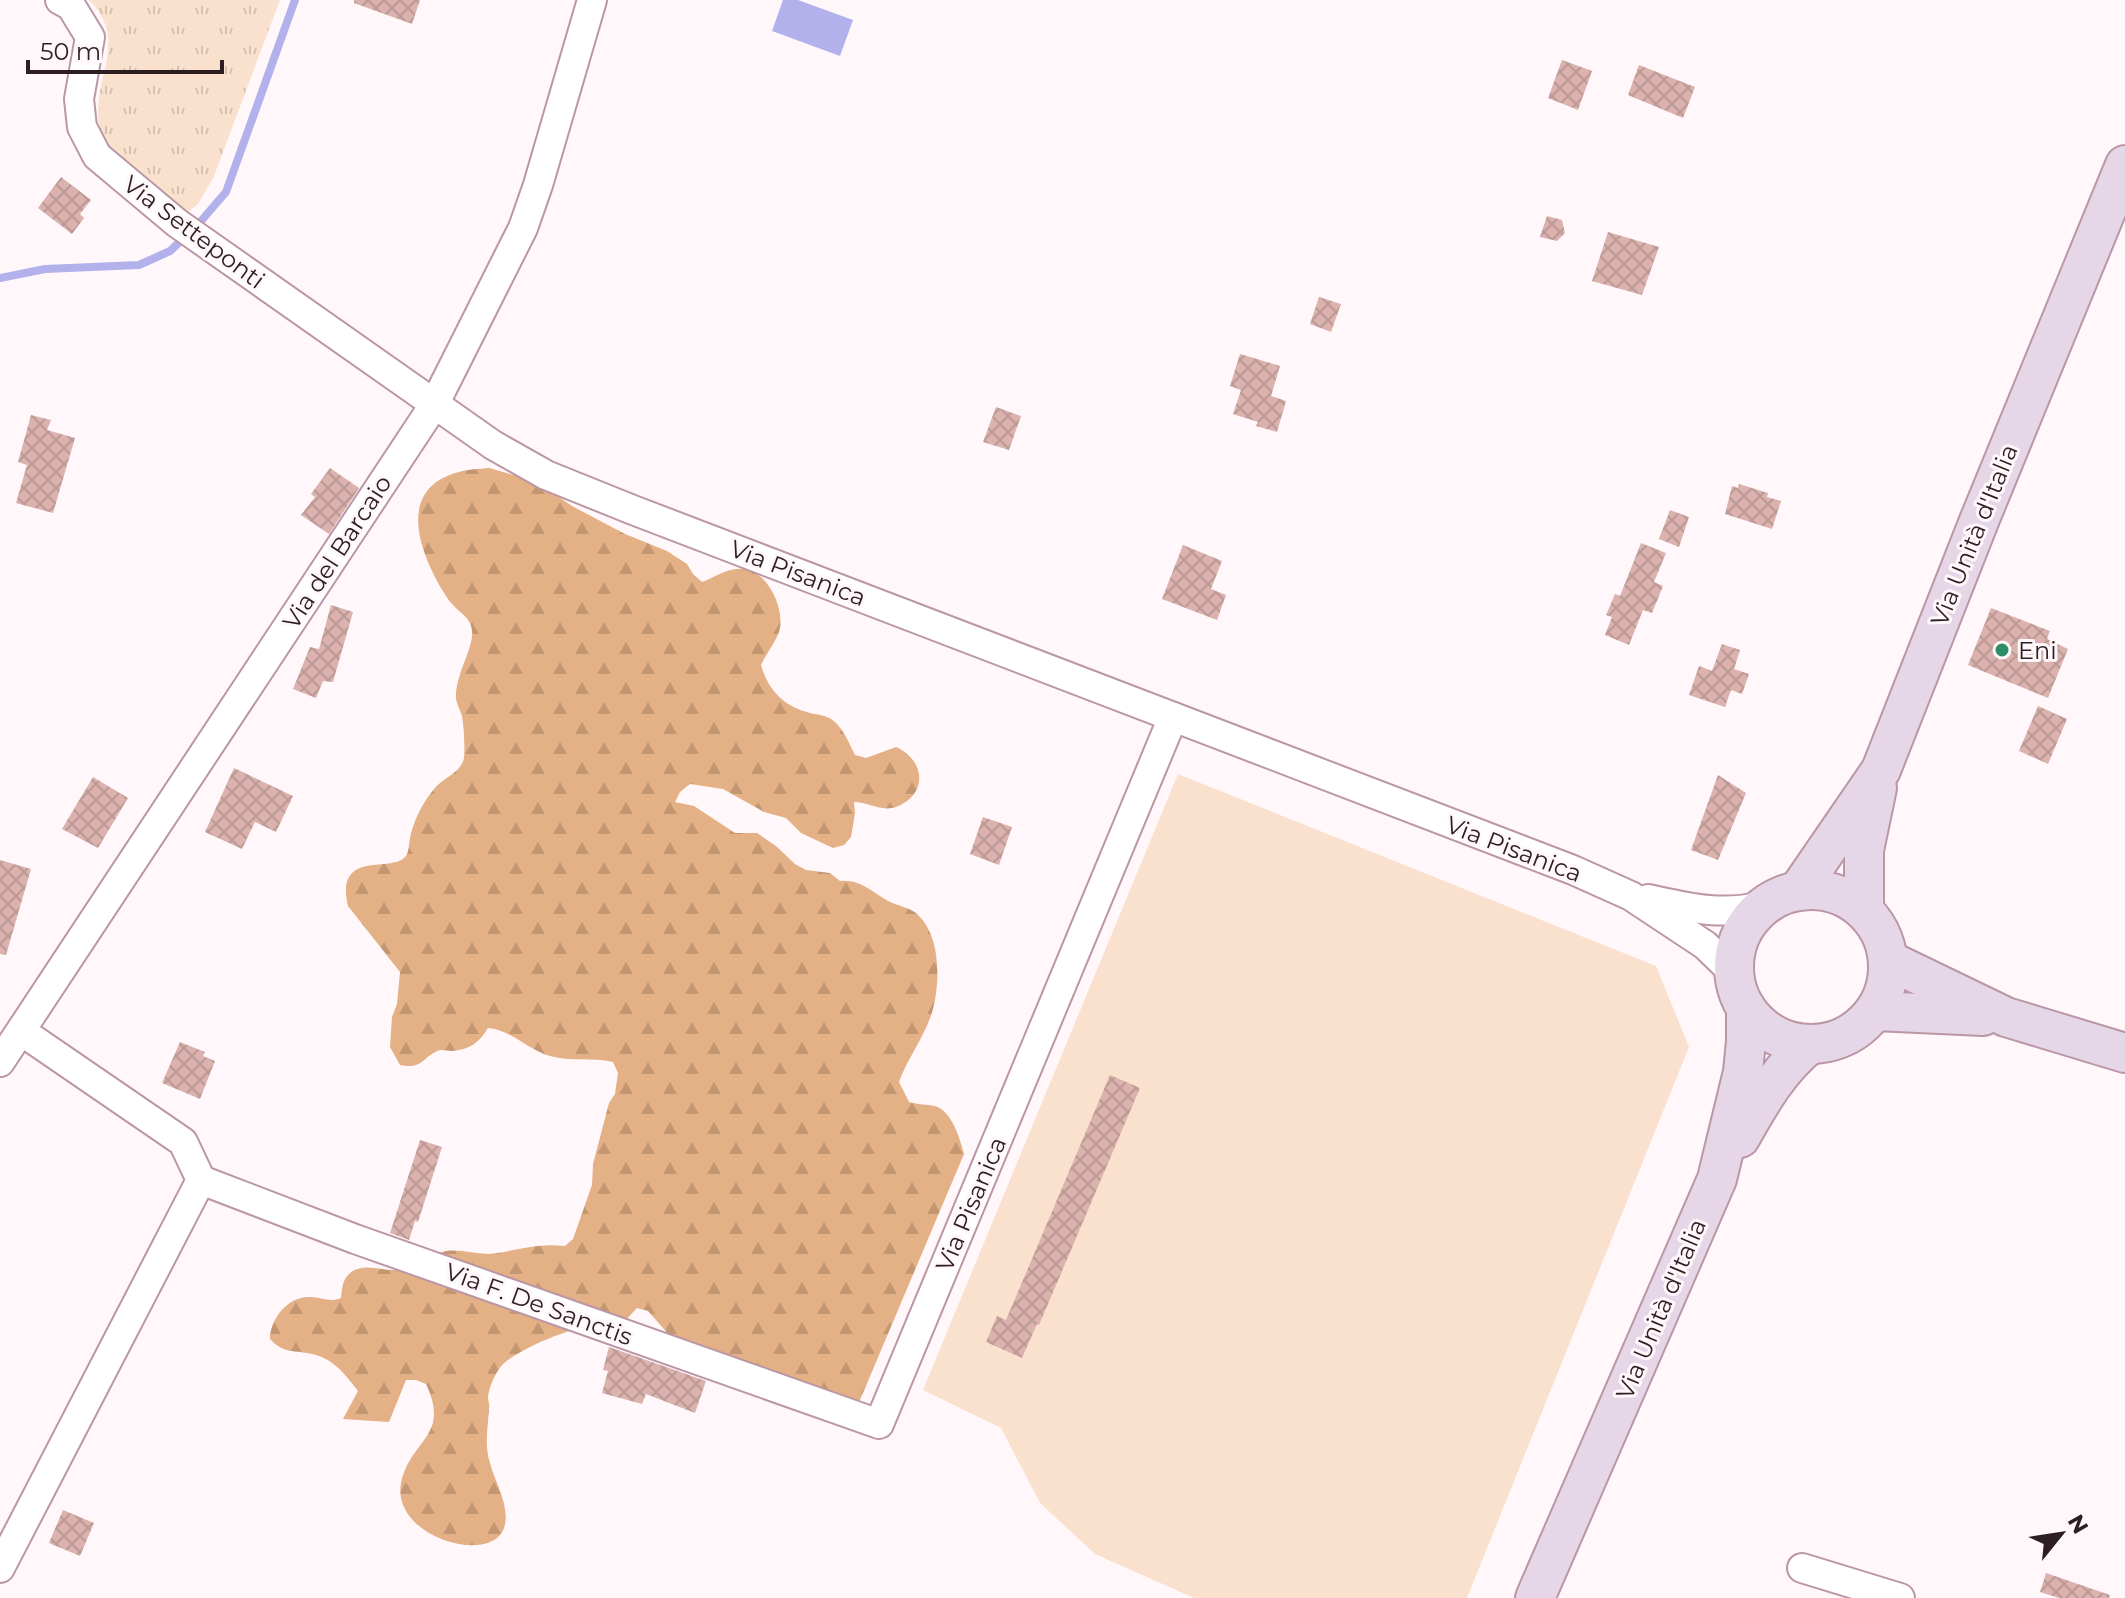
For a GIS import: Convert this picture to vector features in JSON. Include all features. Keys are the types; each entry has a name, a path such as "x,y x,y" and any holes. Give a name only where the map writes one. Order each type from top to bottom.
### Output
{"main road":[{"name":"Via Unità d'Italia","path":"1798,891 1881,770 2125,165"},
{"path":"1864,910 1864,850 1881,770"},
{"path":"1812,889 1840,895 1864,910 1880,933 1888,960 1886,986 1875,1011 1847,1036 1828,1042 1810,1044 1780,1038 1755,1020 1738,992 1734,973 1736,948 1746,925 1763,906 1779,896 1798,891 1812,889"},
{"path":"1888,960 2006,1017 2125,1053"},
{"name":"Via Unità d'Italia","path":"1535,1598 1717,1179 1743,1072 1746,1008"},
{"path":"1875,1011 2006,1017"},
{"path":"1717,1179 1766,1091 1791,1060 1810,1044"}],"street":[{"name":"Via Setteponti","path":"60,0 71,6 90,37 79,99 82,127 97,156 177,223 434,405"},
{"name":"Via del Barcaio","path":"0,1062 434,405 523,228 592,0"},
{"name":"Via Pisanica","path":"434,405 493,445 546,475 1573,870 1631,896 1705,945 1734,973"},
{"name":"Via Pisanica","path":"879,1424 1173,717"},
{"name":"Via Pisanica","path":"1631,896 1702,911 1735,912 1763,906"},
{"path":"0,1568 201,1180 183,1142 21,1031"},
{"name":"Via F. De Sanctis","path":"201,1180 355,1239 879,1424"},
{"path":"1802,1568 1900,1598"}],"green space":[{"path":"89,0 280,0 214,176 198,204 184,215 135,178 106,142 98,111 108,47 107,31"},
{"path":"489,468 544,487 625,534 667,551 687,564 702,582 738,569 760,576 773,593 780,613 779,632 761,665 777,695 798,709 835,722 855,755 866,758 896,747 913,760 919,777 914,794 907,801 890,808 854,802 851,837 844,845 833,848 801,833 786,818 764,812 723,789 690,784 680,792 675,802 694,806 735,833 757,833 806,870 830,873 840,881 861,884 918,915 926,924 935,947 937,986 930,1019 899,1082 909,1102 935,1106 946,1114 964,1154 860,1400 838,1400 798,1379 738,1366 671,1337 648,1311 637,1308 622,1324 591,1325 557,1335 511,1358 500,1367 493,1379 488,1397 487,1450 504,1503 506,1520 495,1539 481,1545 463,1545 426,1531 411,1518 402,1502 401,1483 406,1468 426,1437 434,1416 426,1384 406,1380 389,1422 343,1419 358,1391 344,1373 327,1360 285,1349 270,1339 277,1317 294,1300 341,1298 346,1277 359,1268 401,1269 449,1251 491,1254 539,1246 565,1246 573,1239 592,1185 593,1164 609,1103 615,1094 618,1073 613,1062 550,1056 505,1032 488,1028 469,1047 440,1050 414,1066 400,1065 390,1047 400,972 348,906 346,887 350,876 358,869 392,863 407,854 411,833 424,802 439,784 456,771 464,758 463,721 456,692 470,646 472,628 446,596 428,563 418,526 419,508 426,493 438,481 462,471"},
{"path":"1178,774 1656,966 1689,1047 1467,1598 1194,1598 1095,1554 1040,1503 1001,1428 923,1390"}],"water":[{"path":"783,0 798,0 853,20 840,56 772,31"}],"building":[{"path":"354,0 420,0 412,24 354,3"},
{"path":"1562,60 1592,71 1578,110 1548,98"},
{"path":"1639,65 1695,87 1683,118 1628,95"},
{"path":"61,177 91,200 80,214 84,218 72,234 38,208"},
{"path":"1547,216 1562,220 1565,233 1557,241 1540,237"},
{"path":"1608,232 1659,247 1642,295 1592,281"},
{"path":"1319,297 1341,304 1331,332 1310,324"},
{"path":"1240,354 1280,366 1271,396 1286,401 1277,432 1233,414 1241,390 1230,386"},
{"path":"996,407 1021,416 1009,450 983,442"},
{"path":"31,415 51,420 47,430 75,438 53,513 16,503 27,465 18,462"},
{"path":"330,468 359,488 329,534 301,515 315,497 311,494"},
{"path":"1739,484 1768,493 1767,497 1781,501 1772,529 1725,514 1732,486 1738,488"},
{"path":"1670,510 1689,517 1679,547 1659,539"},
{"path":"1641,543 1666,553 1654,582 1663,586 1652,613 1643,610 1629,645 1605,635 1612,617 1606,615 1615,594 1620,596"},
{"path":"1183,545 1222,561 1211,589 1226,595 1217,620 1162,599"},
{"path":"331,605 353,612 333,682 323,681 316,698 293,689 310,647 319,649"},
{"path":"1991,608 2050,631 2047,639 2068,649 2048,698 1968,665"},
{"path":"1722,644 1740,650 1734,669 1749,674 1742,694 1731,690 1725,707 1689,695 1699,666 1712,671"},
{"path":"2038,706 2067,719 2048,764 2019,751"},
{"path":"234,768 293,796 276,832 255,822 242,849 205,832"},
{"path":"1718,775 1746,793 1718,860 1691,850"},
{"path":"93,777 128,798 98,848 62,829"},
{"path":"983,817 1012,827 999,865 970,854"},
{"path":"0,860 31,869 6,955 0,954"},
{"path":"180,1042 205,1052 203,1056 215,1061 200,1099 162,1083"},
{"path":"1110,1075 1140,1088 1022,1358 986,1342 997,1316 1006,1320"},
{"path":"420,1140 442,1147 418,1222 415,1221 409,1240 390,1233"},
{"path":"609,1347 706,1381 695,1413 646,1394 642,1404 602,1393 608,1371 603,1370"},
{"path":"63,1510 94,1523 80,1556 49,1543"},
{"path":"2046,1573 2110,1595 2109,1598 2059,1598 2040,1592"}],"waterway":[{"path":"195,228 226,192 295,0"},
{"path":"0,278 45,269 139,265 170,251 185,237"}],"place":[{"name":"Eni","path":"2002,650"}]}
